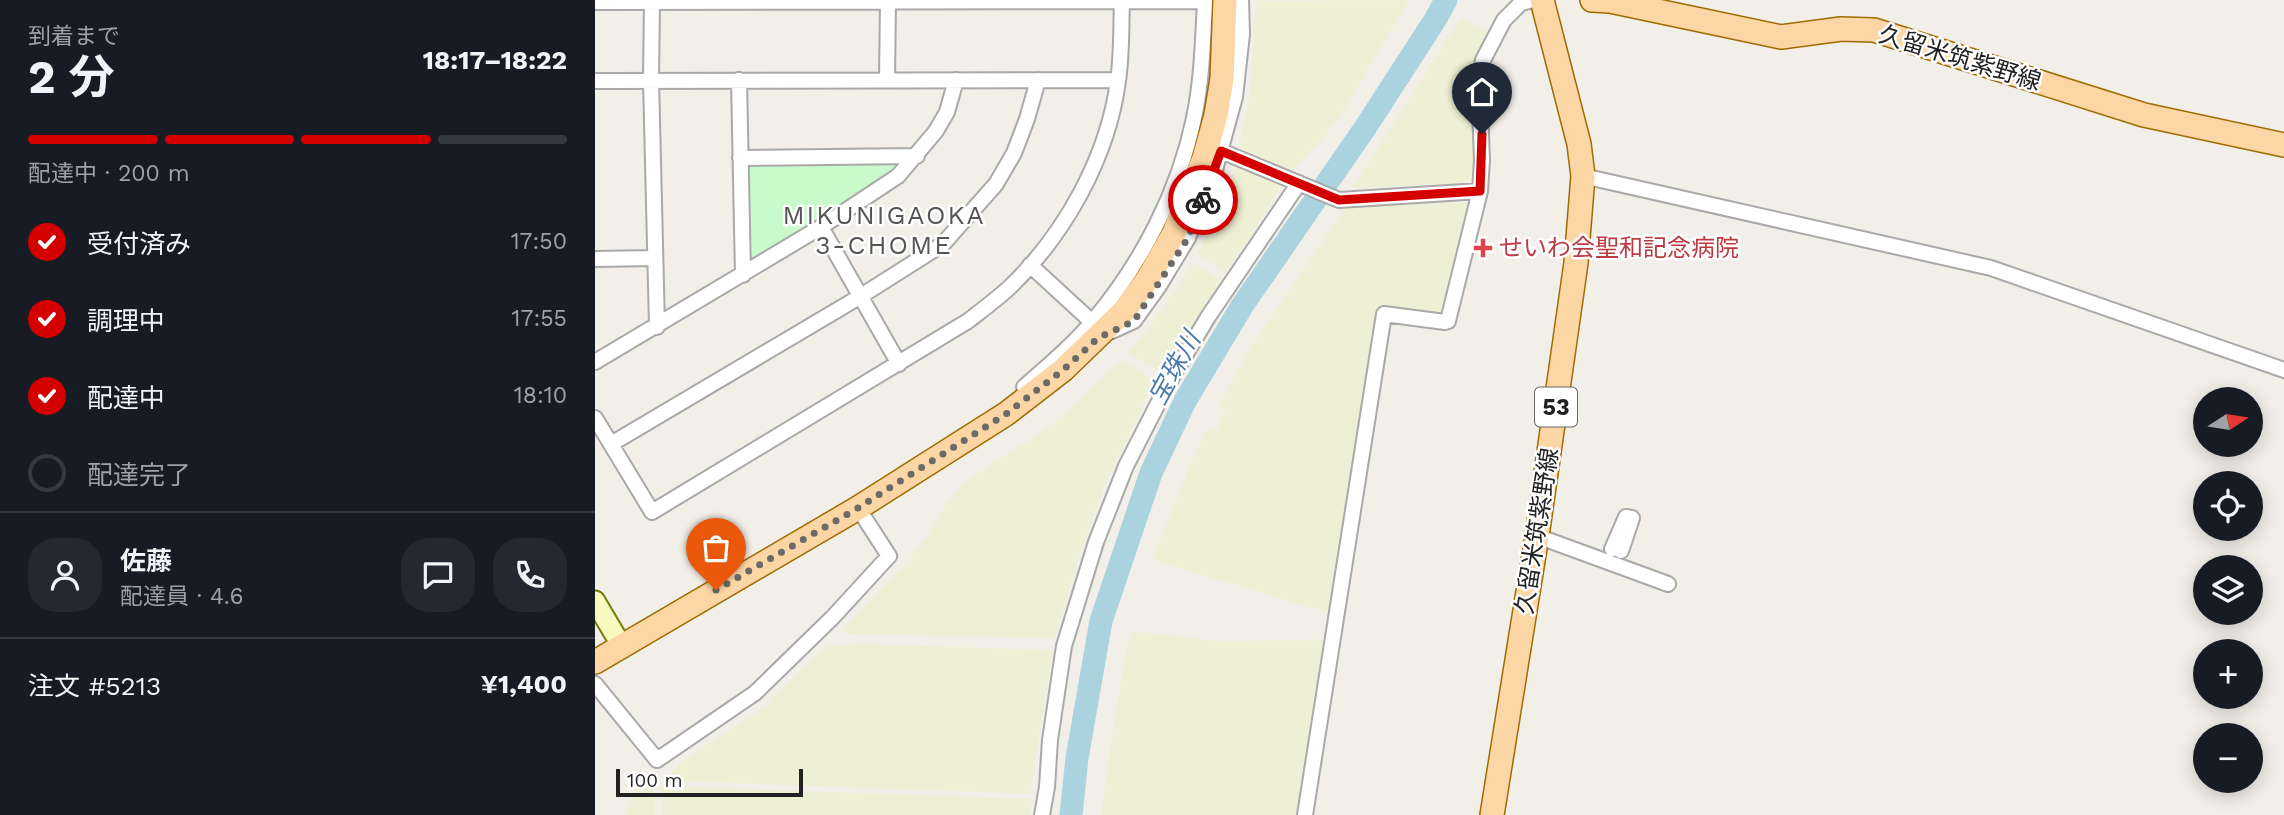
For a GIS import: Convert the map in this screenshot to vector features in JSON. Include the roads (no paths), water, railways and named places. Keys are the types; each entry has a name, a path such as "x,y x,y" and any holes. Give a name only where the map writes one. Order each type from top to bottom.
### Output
{"main road":[{"path":"595,662 858,508 1006,414 1095,330 1126,309 1149,277 1174,233 1204,158 1216,115 1222,79 1225,0"},
{"name":"久留米筑紫野線","path":"1492,815 1537,536 1576,263 1583,176 1579,144 1542,0"},
{"name":"久留米筑紫野線","path":"1592,0 1610,1 1781,37 1848,29 1874,30 2144,115 2284,145"}],"street":[{"path":"887,80 888,0"},
{"path":"595,418 652,512 968,321 1009,288 1030,265 1080,194 1099,150 1118,80 1122,0"},
{"path":"1095,330 1134,321 1188,238 1221,151 1235,97 1242,34 1241,0"},
{"path":"1305,815 1384,314 1448,321 1480,191 1482,160 1479,82 1483,60 1504,20 1521,3 1533,0"},
{"path":"595,2 1205,1 1202,67 1194,117 1180,171 1165,207 1095,330"},
{"path":"652,2 651,79 657,327"},
{"path":"739,79 743,275"},
{"path":"595,80 1118,80"},
{"path":"595,362 743,275 898,176 936,131 947,112 956,80"},
{"path":"611,444 861,296 943,244 996,184 1014,153 1038,80"},
{"path":"1221,151 1339,200 1480,191"},
{"path":"740,158 917,156"},
{"path":"1583,176 1991,268 2284,370"},
{"path":"1042,815 1064,646 1096,542 1126,466 1169,382 1208,317 1303,185"},
{"path":"821,227 899,364"},
{"path":"595,259 655,258"},
{"path":"1030,265 1095,330"},
{"path":"595,684 657,760 755,694 833,617 889,556 858,508"},
{"path":"1537,536 1614,556 1668,584"},
{"path":"595,601 621,645"}],"waterway":[{"name":"宝珠川","path":"1071,815 1077,758 1101,621 1151,473 1185,401 1242,306 1365,128 1446,0"}],"place":[{"name":"せいわ会聖和記念病院","path":"1483,248"}],"district":[{"name":"MIKUNIGAOKA 3-CHOME","path":"884,230"}]}
